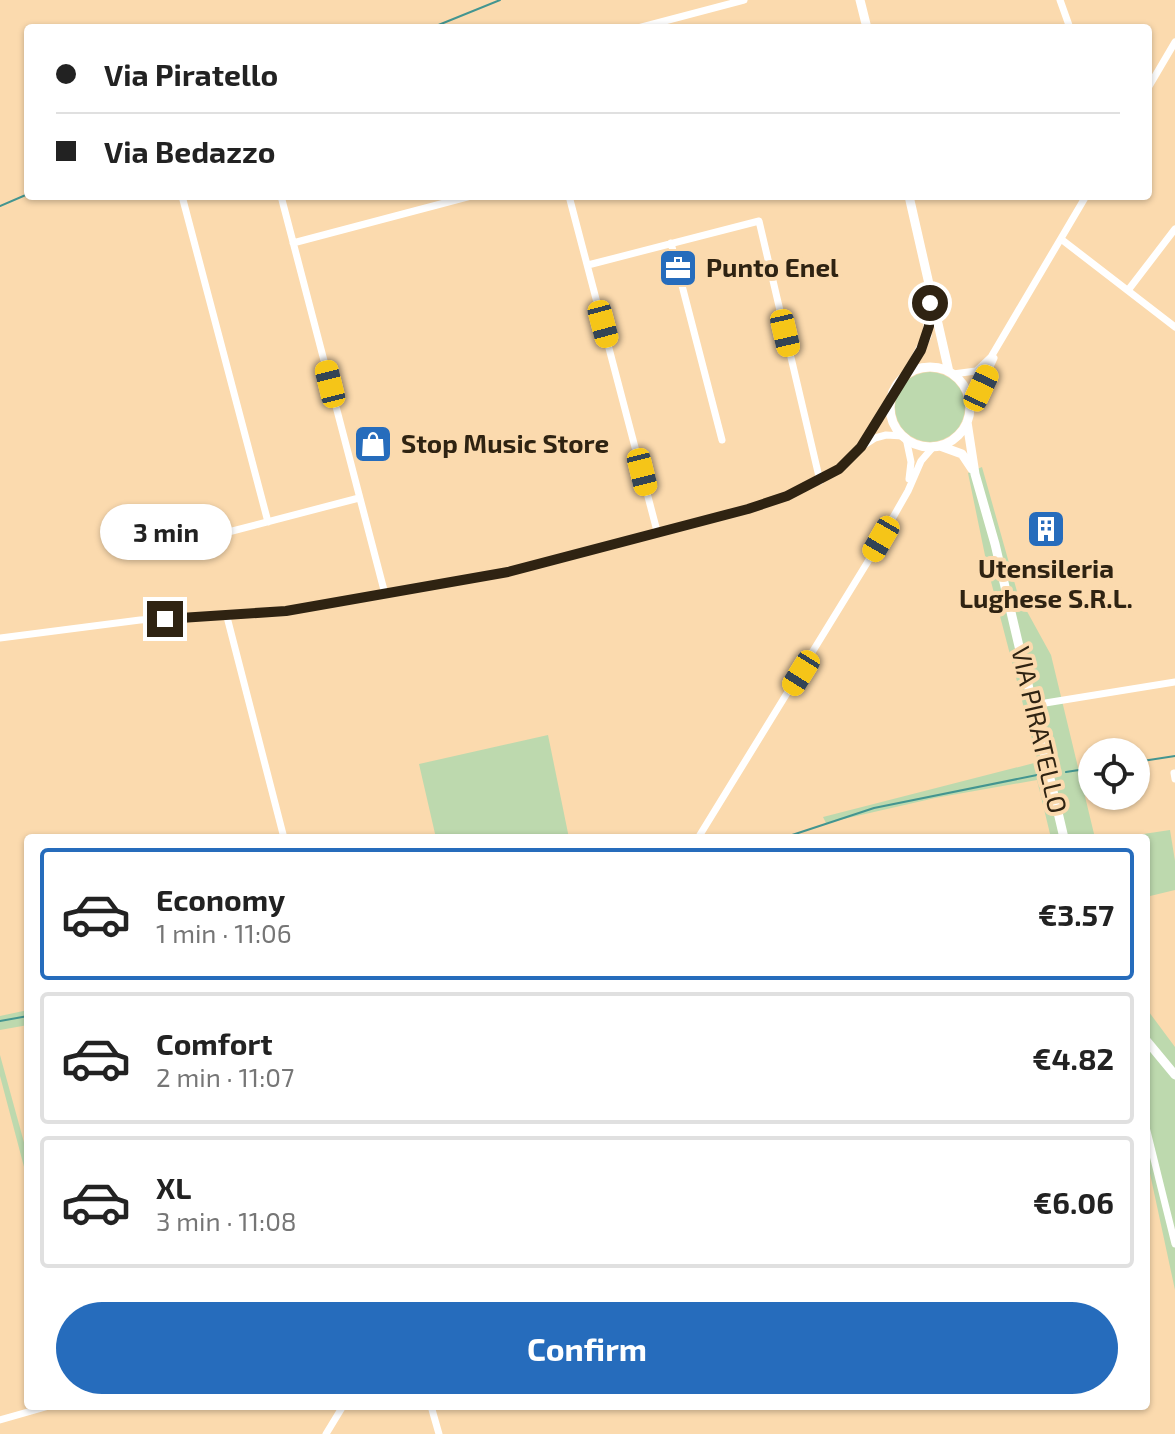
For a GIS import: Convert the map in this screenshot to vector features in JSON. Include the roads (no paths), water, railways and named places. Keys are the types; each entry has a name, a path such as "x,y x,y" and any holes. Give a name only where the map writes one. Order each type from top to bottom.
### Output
{"main road":[{"path":"860,0 866,24"},
{"path":"910,200 951,373"},
{"path":"907,375 923,368 941,368 964,386 970,411 959,434 937,446 915,443 904,437 893,420 892,395 921,350 929,326 927,275"},
{"name":"VIA PIRATELLO","path":"967,422 978,483 1063,834"},
{"name":"VIA PIRATELLO","path":"937,446 962,454 978,483"},
{"path":"1150,1045 1175,1075"}],"street":[{"path":"653,24 744,0"},
{"path":"1060,0 1069,24"},
{"path":"1152,81 1175,42"},
{"path":"183,200 268,522"},
{"path":"282,200 385,594"},
{"path":"293,243 456,200"},
{"path":"570,200 657,531"},
{"path":"970,411 1002,342 1084,200"},
{"path":"588,265 759,221 820,481"},
{"path":"1129,289 1175,229"},
{"path":"1061,239 1175,327"},
{"path":"671,243 722,440"},
{"path":"951,373 980,370 1002,342"},
{"path":"0,638 140,620 286,611 385,594 508,572 748,509 820,481 839,469 861,447 892,395"},
{"path":"861,447 880,436 904,437 911,462 908,491"},
{"path":"700,834 801,673 908,491 921,461 937,446"},
{"path":"213,536 359,498"},
{"path":"227,617 283,834"},
{"path":"1033,705 1175,682"},
{"path":"1150,1143 1175,1244"},
{"path":"0,1420 35,1410"},
{"path":"326,1434 341,1410"},
{"path":"432,1410 439,1434"}],"waterway":[{"path":"441,24 500,0"},
{"path":"0,206 24,196"},
{"path":"1150,760 1175,756"},
{"path":"1066,772 1078,770"},
{"path":"795,834 874,808 1042,774"},
{"path":"0,1021 24,1017"}],"place":[{"name":"Punto Enel","path":"678,268"},
{"name":"Stop Music Store","path":"373,444"},
{"name":"Utensileria Lughese S.R.L.","path":"1046,529"}]}
